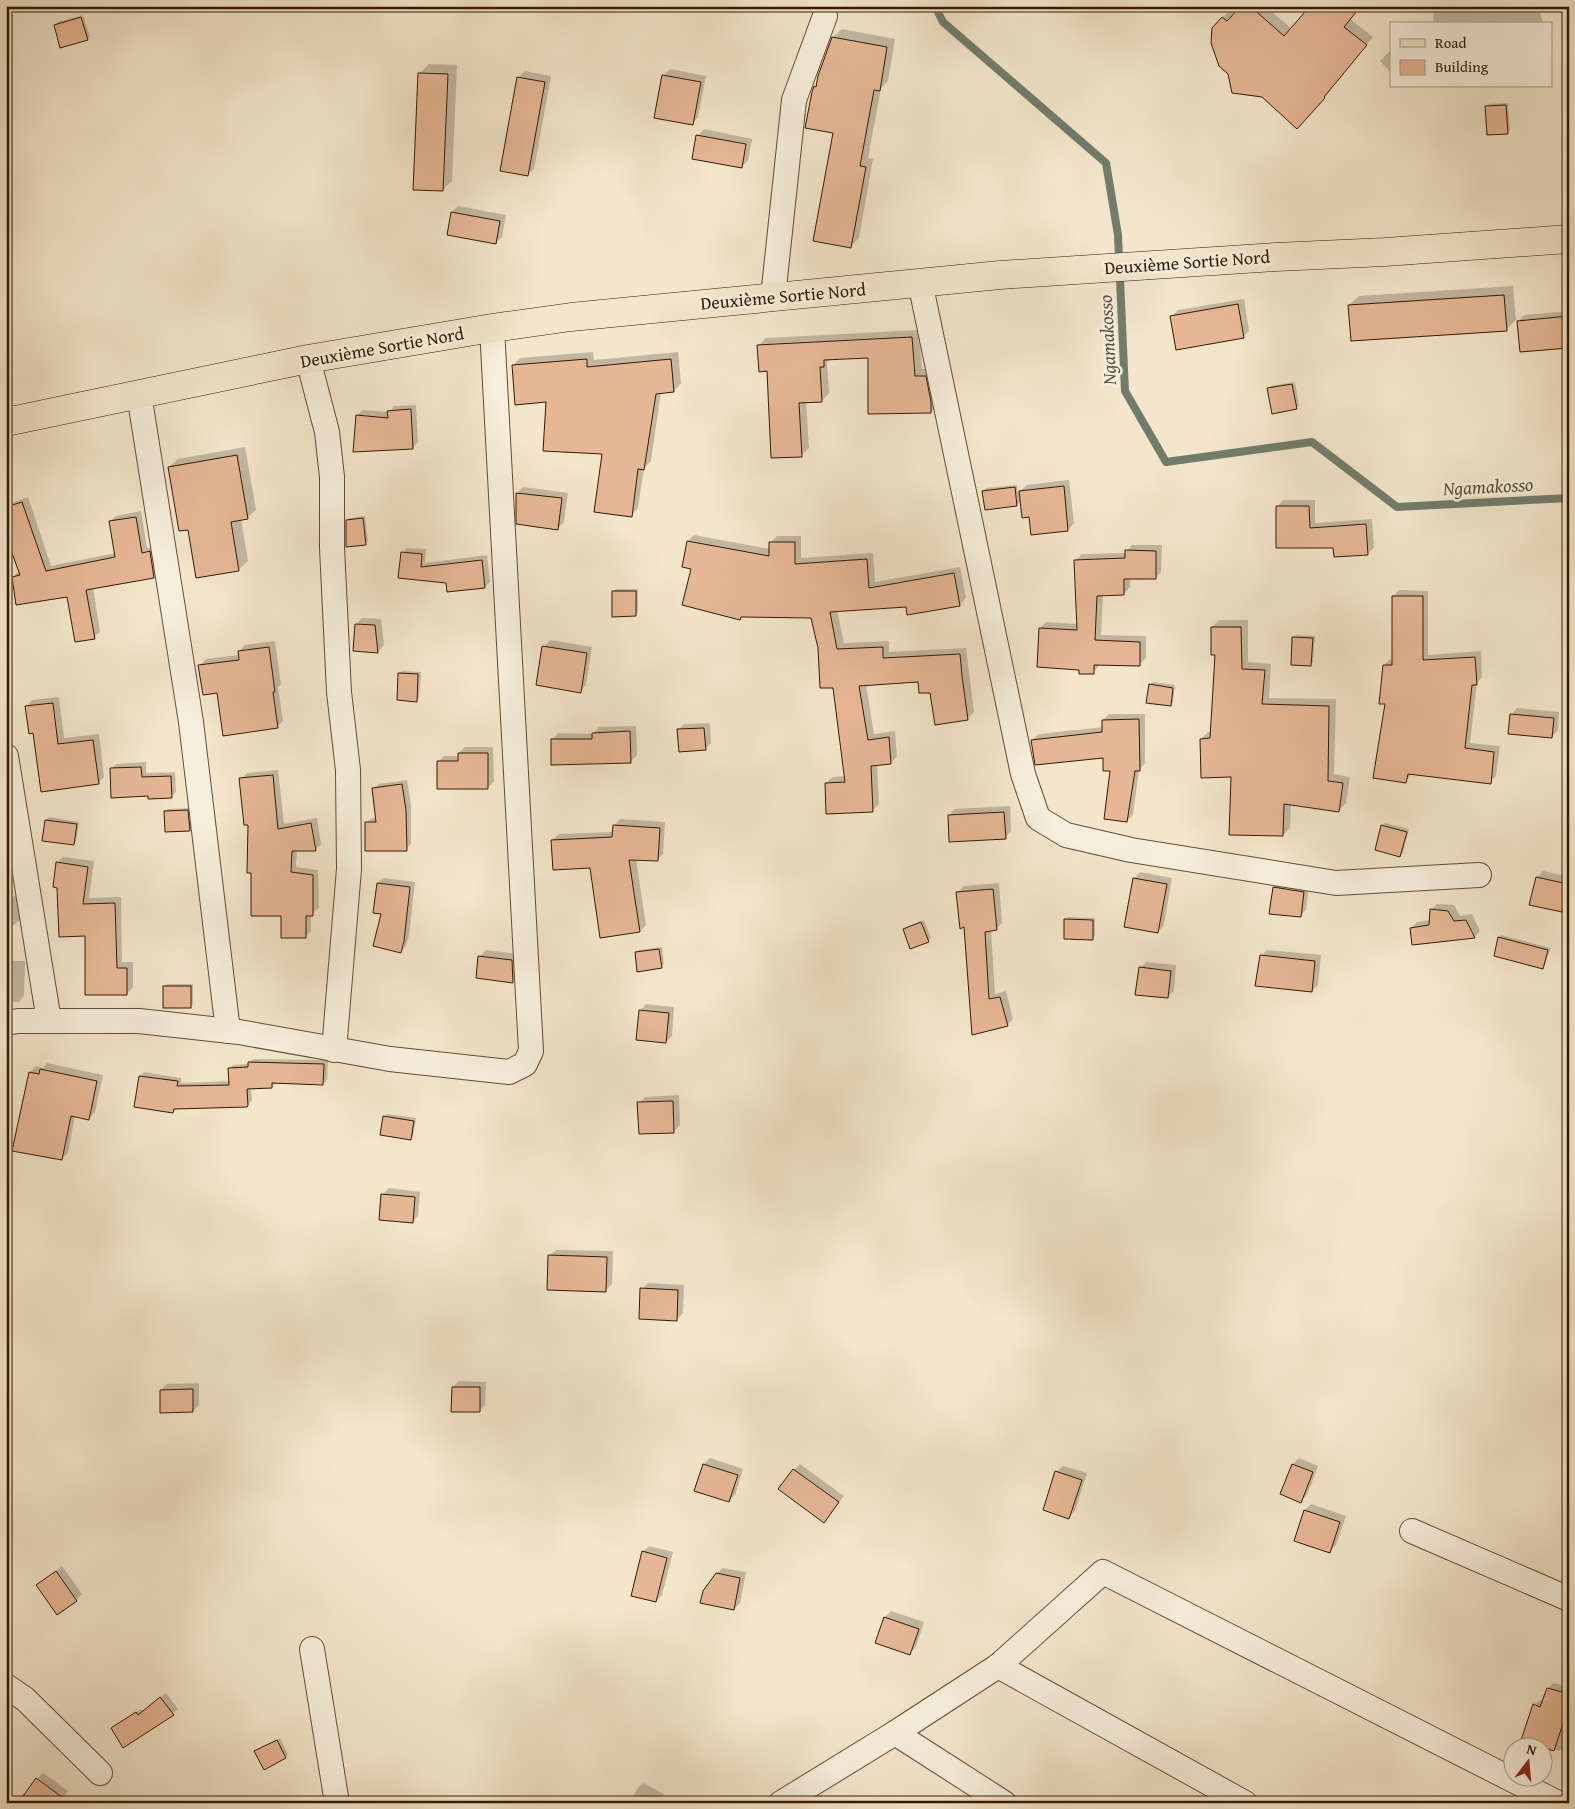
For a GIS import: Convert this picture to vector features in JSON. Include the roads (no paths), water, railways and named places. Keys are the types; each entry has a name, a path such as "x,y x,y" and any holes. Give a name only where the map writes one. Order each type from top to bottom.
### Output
{"main road":[{"name":"Deuxième Sortie Nord","path":"6,422 308,359 571,316 920,282 1095,268 1569,239"}],"street":[{"path":"773,296 794,100 825,16"},
{"path":"920,282 1023,774 1038,818 1066,835 1131,850 1336,883 1479,875"},
{"path":"6,1023 140,1021 228,1031 390,1059 509,1072 524,1064 531,1052 492,328"},
{"path":"308,359 327,432 332,477 332,548 339,692 348,770 349,869 334,1050"},
{"path":"139,394 190,722 228,1031"},
{"path":"6,756 49,1021"},
{"path":"1412,1531 1569,1599"},
{"path":"781,1803 895,1733 998,1666 1103,1572 1558,1803"},
{"path":"312,1649 337,1803"},
{"path":"998,1666 1245,1803"},
{"path":"6,1686 25,1700 100,1773"},
{"path":"895,1733 1004,1803"}],"waterway":[{"name":"Ngamakosso","path":"935,6 943,22 1106,163 1118,235 1125,391 1166,462 1312,442 1397,507 1569,498"}]}
